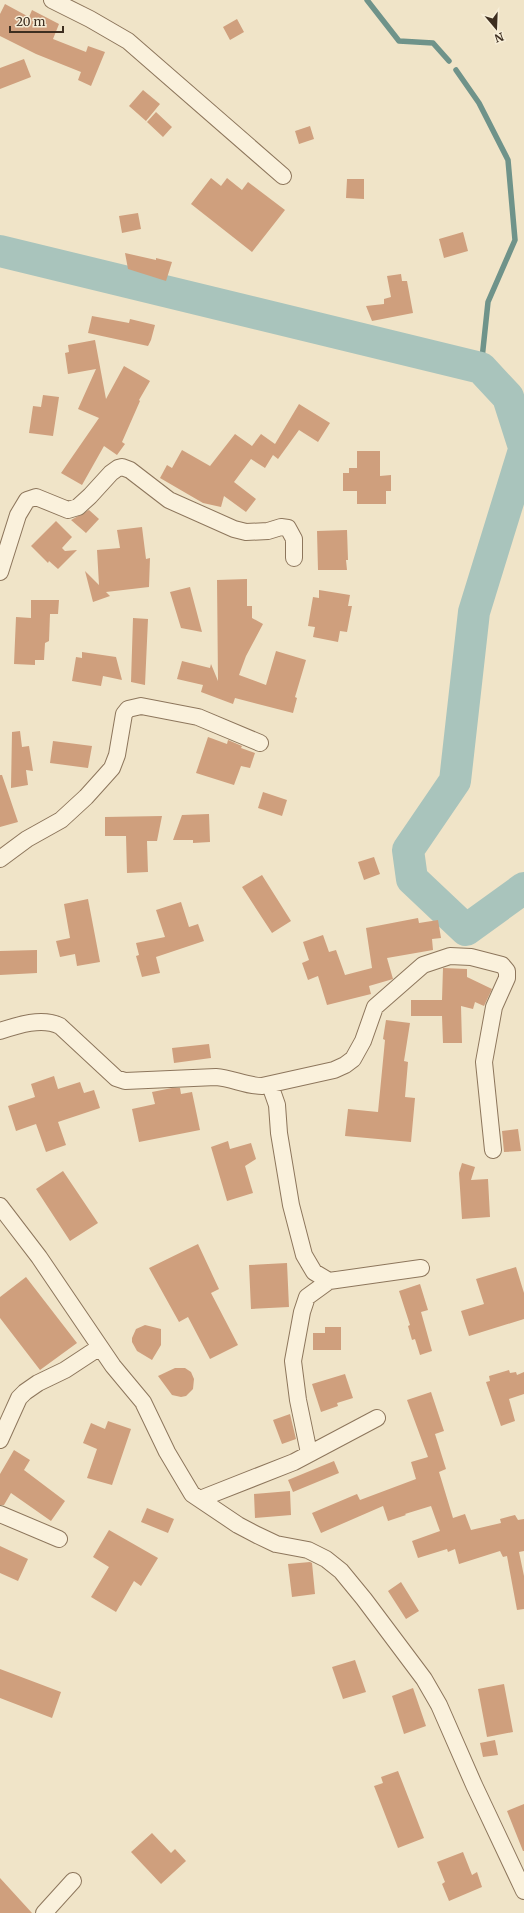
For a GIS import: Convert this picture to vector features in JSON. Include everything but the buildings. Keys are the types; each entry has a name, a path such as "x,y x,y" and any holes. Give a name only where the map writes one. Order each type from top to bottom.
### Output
{"street":[{"path":"52,0 90,19 128,41 283,176"},
{"path":"0,572 18,515 27,500 36,497 68,510 73,509 90,496 111,473 122,467 130,470 169,500 234,529 246,532 268,531 281,527 288,528 294,539 294,558"},
{"path":"0,859 28,839 61,820 86,797 112,768 117,755 124,714 128,709 141,706 198,717 260,743"},
{"path":"0,1030 44,1021 52,1022 60,1026 116,1078 125,1081 216,1077 228,1078 252,1086 270,1085 294,1078 334,1070 345,1065 353,1059 363,1041 375,1007 423,965 450,956 471,957 502,965 507,971 507,978 494,1007 484,1062 493,1150"},
{"path":"270,1085 277,1105 279,1133 291,1205 304,1255 314,1272 329,1281"},
{"path":"0,1206 40,1257 124,1381 143,1402 167,1452 192,1494 238,1525 257,1535 276,1544 308,1550 326,1559 341,1571 432,1692 524,1891"},
{"path":"309,1453 298,1400 293,1361 302,1312 307,1297 329,1281 421,1268"},
{"path":"0,1440 19,1398 25,1392 38,1383 65,1370 100,1347"},
{"path":"200,1500 294,1462 376,1418"},
{"path":"0,1514 59,1539"},
{"path":"44,1913 73,1881"}],"waterway":[{"path":"367,0 399,41 433,43 449,61"},
{"path":"456,70 479,103 508,160 515,240 488,302 481,368"},
{"path":"0,251 481,368 508,397 524,447"},
{"path":"524,450 474,612 455,781 408,850 412,879 466,930 524,888"}]}
